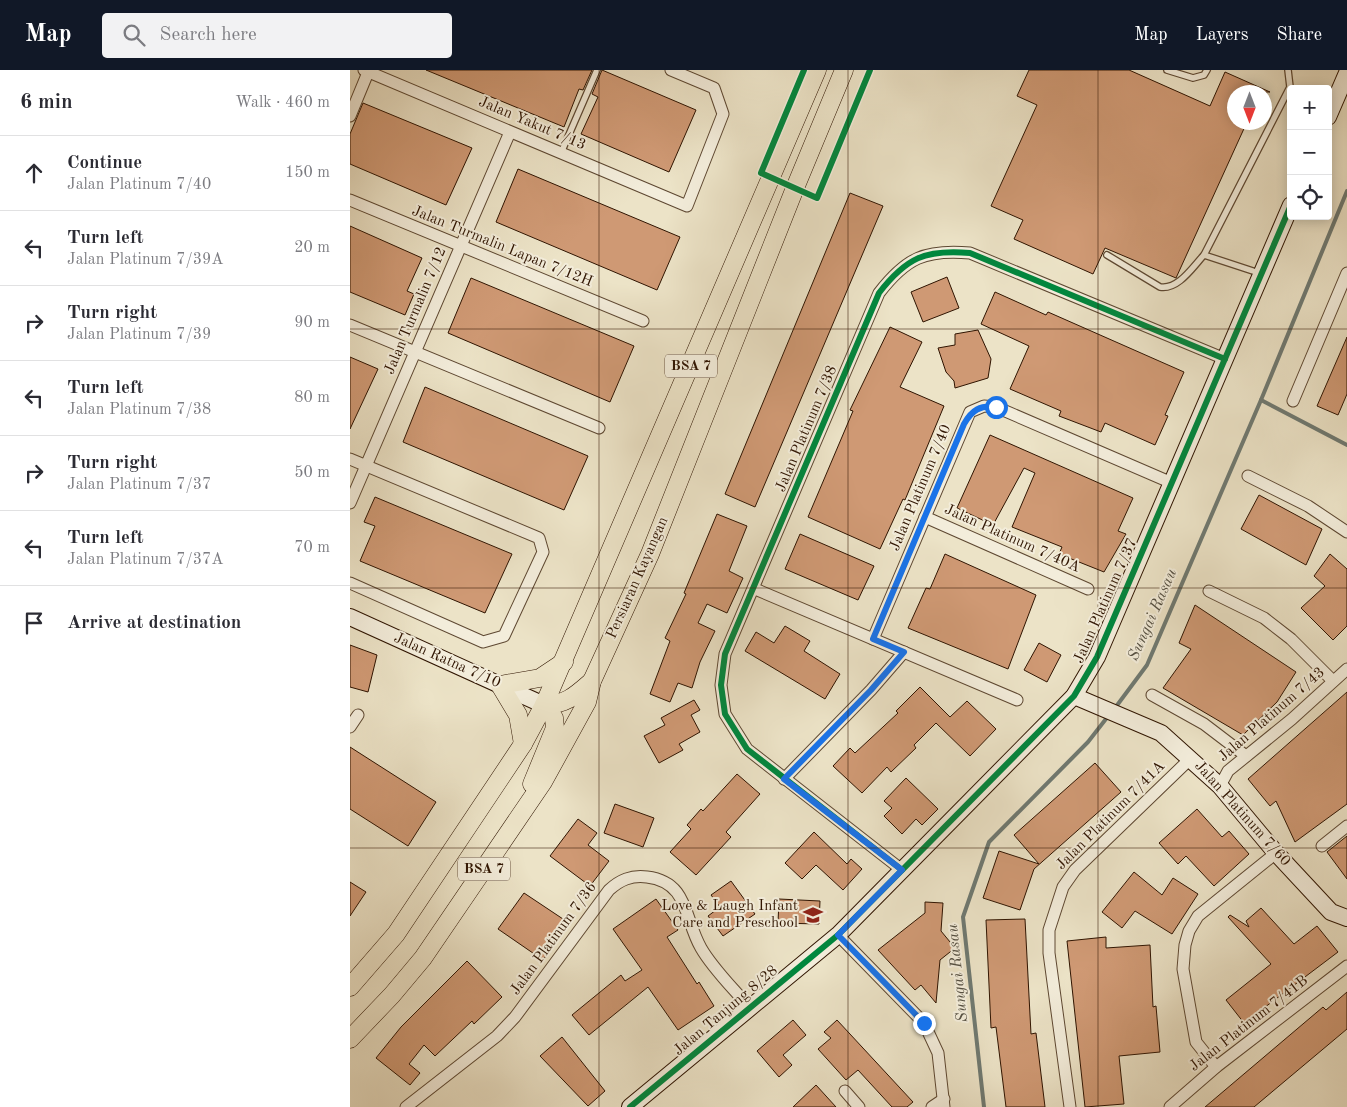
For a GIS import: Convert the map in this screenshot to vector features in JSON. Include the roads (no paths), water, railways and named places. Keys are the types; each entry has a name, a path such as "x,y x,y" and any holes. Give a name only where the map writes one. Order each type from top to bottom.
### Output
{"main road":[{"name":"BSA 7","path":"350,987 396,934 523,744 544,705 817,70"},
{"name":"Persiaran Kayangan","path":"350,1039 424,958 566,743 587,702 592,681 650,554 795,188 844,70"},
{"path":"523,744 518,715 500,685 540,678 564,662"},
{"path":"544,705 562,704 570,700 592,681"},
{"path":"517,819 555,728 554,718 544,705"}],"street":[{"name":"Jalan Yakut 7/13","path":"367,71 688,206 723,114 714,88 671,70"},
{"path":"350,116 367,71"},
{"path":"1332,108 1347,73"},
{"name":"Jalan Turmalin 7/12","path":"350,503 510,132"},
{"name":"Jalan Turmalin Lapan 7/12H","path":"350,200 643,321"},
{"name":"Jalan Platinum 7/37","path":"838,935 1074,696 1097,657 1287,214"},
{"name":"Jalan Platinum 7/38","path":"902,870 747,749 725,714 721,685 725,654 755,589 878,293 892,276 909,261 926,254 950,251 970,253 1225,359"},
{"path":"1293,401 1343,292 1347,273"},
{"path":"350,325 599,428"},
{"name":"Jalan Platinum 7/40","path":"873,639 970,412 984,406 996,407 1172,483"},
{"path":"350,459 539,538 543,552 504,636 483,642 350,583"},
{"path":"1248,476 1308,506 1347,532"},
{"name":"Jalan Platinum 7/40A","path":"924,517 1088,589"},
{"path":"755,589 1016,700"},
{"path":"1209,591 1264,618 1342,676"},
{"name":"Jalan Ratna 7/10","path":"350,617 544,705"},
{"path":"784,779 871,690 904,652"},
{"name":"Jalan Platinum 7/43","path":"1220,786 1228,771 1342,676"},
{"path":"1152,695 1204,724 1246,756"},
{"name":"Jalan Platinum 7/60","path":"1074,696 1161,733 1220,786 1276,853 1331,912 1347,918"},
{"path":"350,727 358,715"},
{"name":"Jalan Platinum 7/41A","path":"1070,1107 1050,953 1050,930 1057,903 1063,887 1075,870 1191,758"},
{"path":"1322,846 1347,826"},
{"path":"1216,1067 1196,1042 1183,968 1185,945 1189,931 1198,916 1276,853"},
{"name":"Jalan Platinum 7/36","path":"406,1107 497,1036 515,1017 609,890 620,880 639,876 659,878 675,889 684,904 700,947 749,1007"},
{"path":"838,935 924,1023 938,1053 944,1103 932,1107"},
{"name":"Jalan Tanjung 8/28","path":"637,1105 749,1007 838,935"},
{"name":"Jalan Platinum 7/41B","path":"1170,1107 1216,1067 1347,966"},
{"path":"845,1091 858,1107"}],"lane":[{"path":"561,153 597,70"},
{"path":"1167,70 1193,78 1204,75 1207,70"},
{"path":"1107,255 1160,288 1174,286 1204,255 1290,87 1288,70"},
{"path":"1204,255 1261,274"}],"waterway":[{"name":"Sungai Rasau","path":"1115,708 1147,665 1261,400 1347,191"},
{"path":"1261,400 1347,445"},
{"name":"Sungai Rasau","path":"984,1107 963,917 989,842 1088,742 1109,715"}],"place":[{"name":"Love & Laugh Infant Care and Preschool","path":"813,915"}]}
